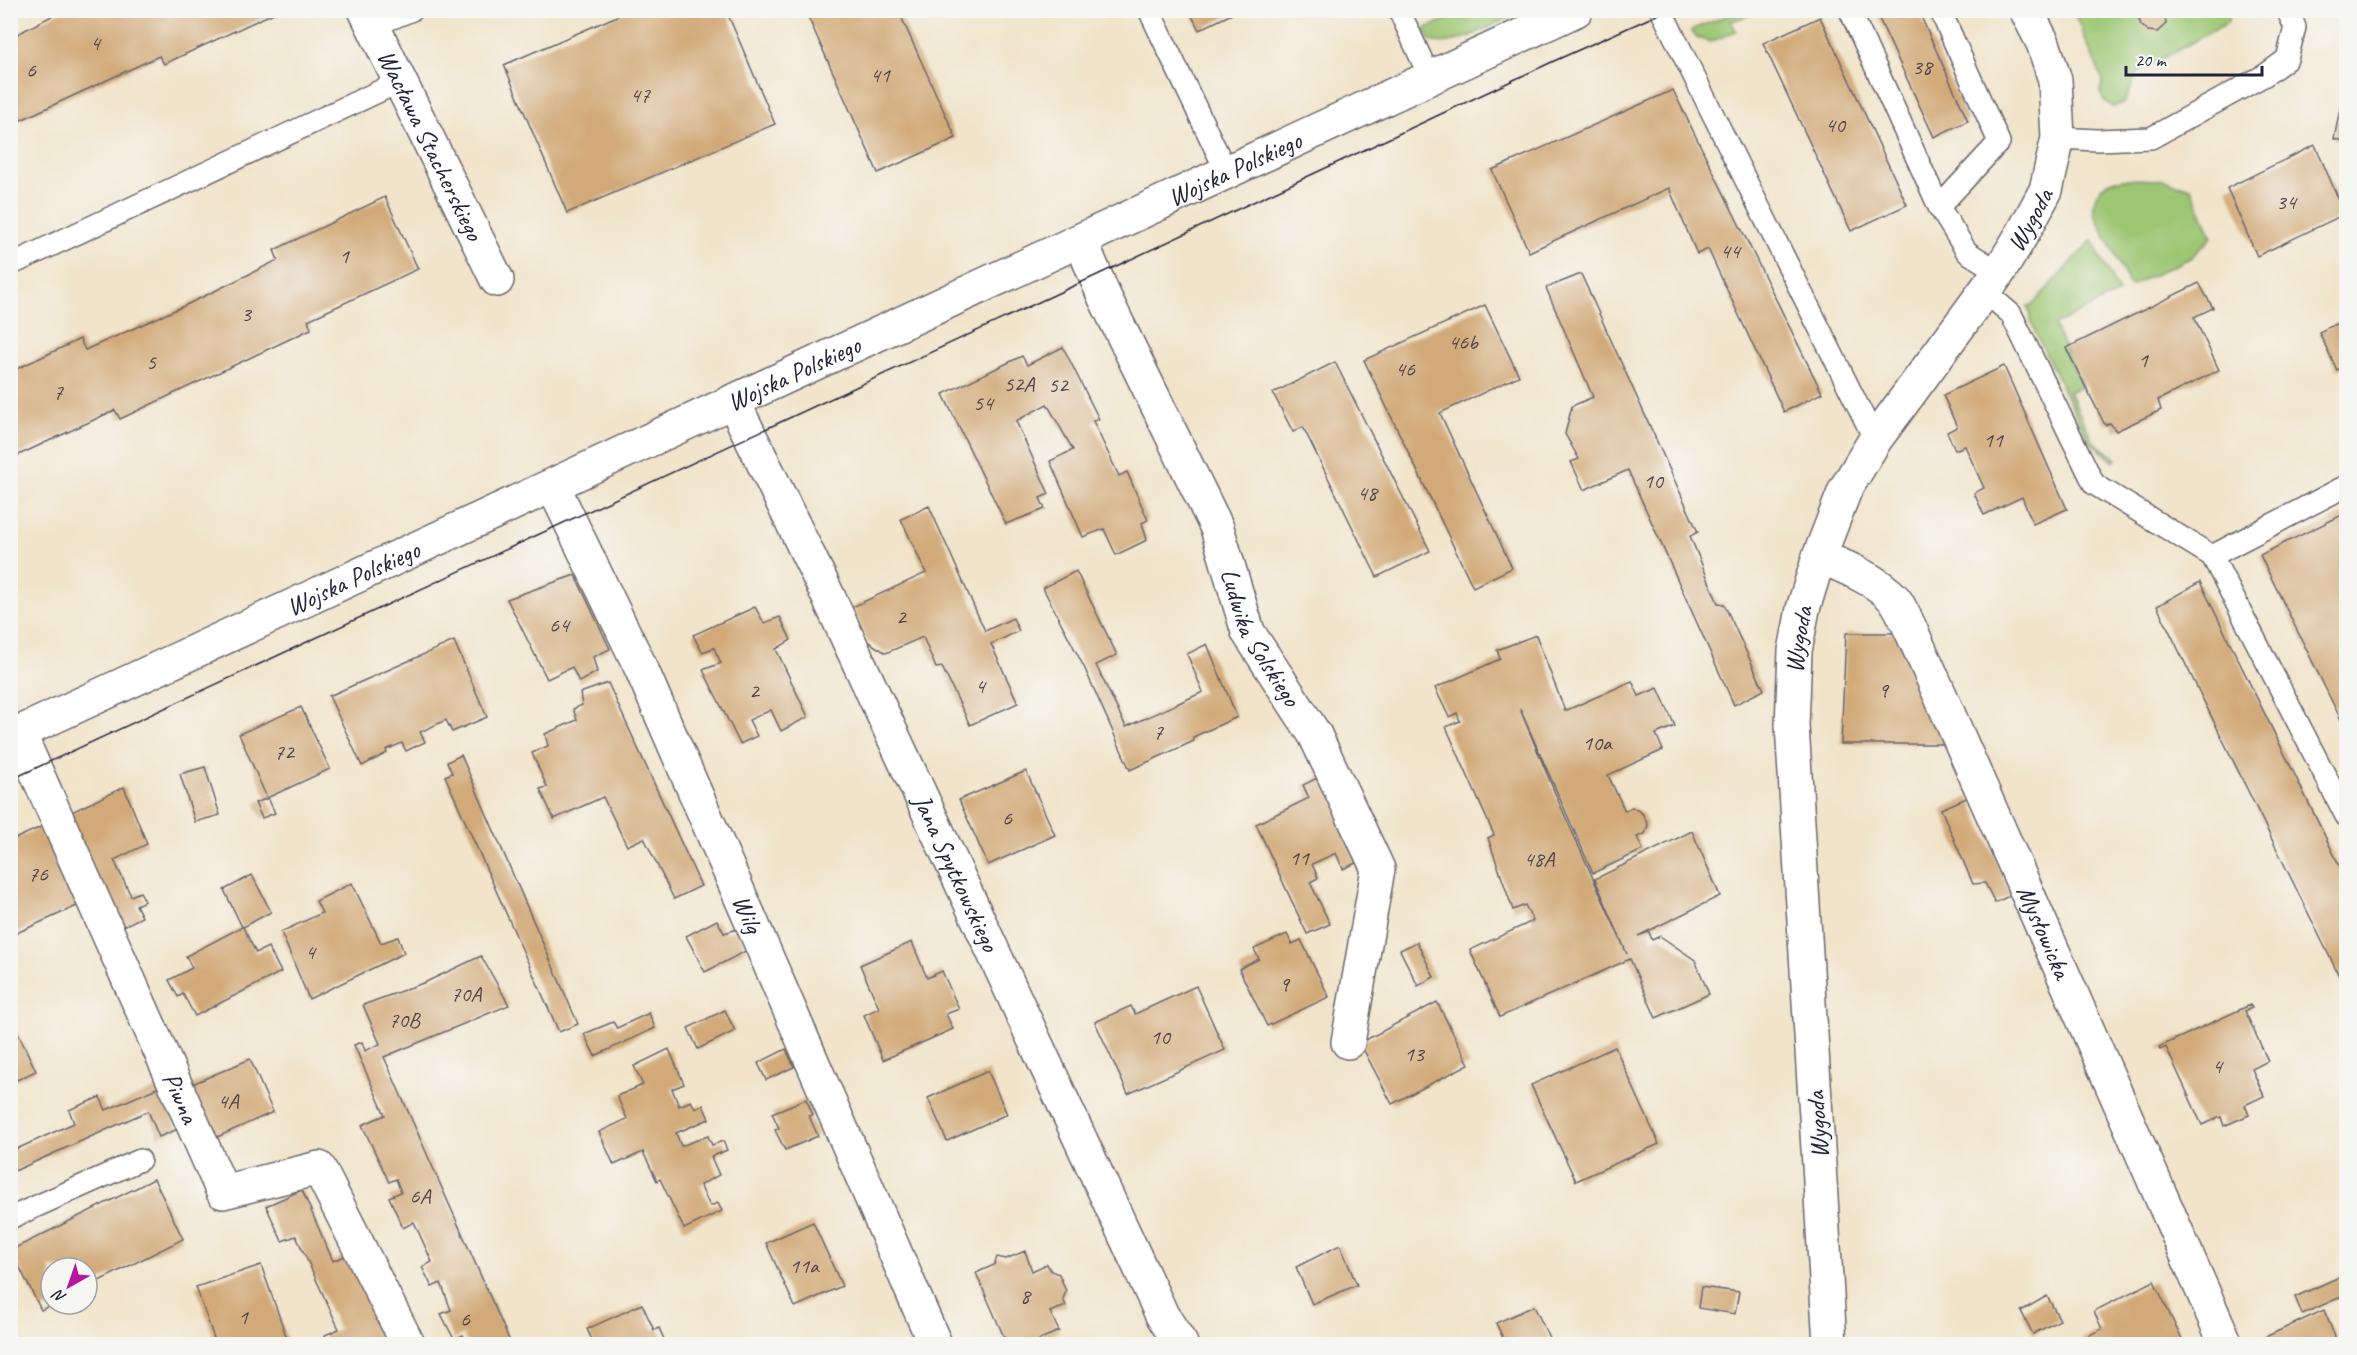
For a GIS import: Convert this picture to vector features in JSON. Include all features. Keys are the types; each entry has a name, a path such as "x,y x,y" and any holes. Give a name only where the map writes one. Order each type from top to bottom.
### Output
{"street":[{"name":"Wojska Polskiego","path":"15,735 1576,10"},
{"name":"Wygoda","path":"1830,1344 1792,725 1795,651 1803,609 1819,557 1845,490 1875,440 1991,281 2024,231 2046,189 2058,138 2055,80 2043,44 2026,10"},
{"name":"Wacława Stacherskiego","path":"369,18 497,280"},
{"name":"Ludwika Solskiego","path":"1081,241 1104,296 1217,528 1248,632 1315,735 1378,869 1348,1042"},
{"name":"Jana Spytkowskiego","path":"732,401 821,581 1162,1315 1181,1344"},
{"name":"Wilg","path":"553,486 641,668 935,1344"},
{"name":"Mysłowicka","path":"1819,557 1840,564 1877,586 1895,600 1926,663 2226,1344"},
{"name":"Piwna","path":"15,735 223,1192 319,1168 408,1344"}],"lane":[{"path":"369,18 412,10"},
{"path":"1149,10 1227,173"},
{"path":"1399,10 1430,78"},
{"path":"1660,10 1875,440"},
{"path":"1939,207 1999,142 1940,10"},
{"path":"2058,138 2097,140 2151,138 2265,75 2287,59 2295,27 2287,10"},
{"path":"1851,13 1939,207 1967,252 1991,281 2011,314 2094,484 2212,556 2346,816"},
{"path":"10,266 401,81"},
{"path":"2212,556 2346,486"},
{"path":"10,1218 140,1160"}],"green space":[{"path":"1741,10 1762,11 1731,21 1736,31 1711,42 1697,38 1691,30"},
{"path":"2224,10 2230,17 2227,23 2138,72 2124,103 2113,107 2103,99 2100,92 2103,80 2073,11"},
{"path":"1464,11 1521,11 1465,38 1453,41 1430,41 1424,29"},
{"path":"2123,179 2162,180 2191,188 2212,237 2190,258 2130,286 2094,213 2095,199 2100,189 2110,182"},
{"path":"2092,240 2119,293 2054,325 2082,386 2069,392 2093,441 2116,459 2114,462 2088,440 2035,332 2027,306 2031,306"}],"building":[{"path":"63,10 280,10 164,64 159,56 10,125 10,38"},
{"path":"631,10 726,10 775,124 567,213 504,65"},
{"path":"805,10 898,10 956,138 878,173"},
{"path":"1189,10 1240,10 1199,30"},
{"path":"1875,10 1918,10 1968,121 1934,137"},
{"path":"2136,10 2164,10 2166,24 2157,32 2148,31 2141,25"},
{"path":"1820,17 1907,205 1851,231 1763,43"},
{"path":"2346,84 2346,141 2334,139"},
{"path":"1673,90 1822,393 1784,412 1708,249 1697,254 1669,188 1529,252 1492,170"},
{"path":"2315,145 2345,214 2257,256 2227,188"},
{"path":"385,197 418,269 308,320 311,329 120,419 115,410 10,459 10,372 80,339 85,350 184,306 278,260 274,250"},
{"path":"1581,274 1698,532 1690,536 1718,603 1724,604 1764,690 1734,705 1628,470 1584,490 1571,462 1579,459 1565,434 1572,406 1593,397 1546,288"},
{"path":"2199,283 2213,308 2194,317 2219,370 2158,400 2161,410 2116,431 2110,423 2105,425 2066,348"},
{"path":"1485,305 1519,376 1440,413 1512,568 1473,587 1364,360"},
{"path":"2346,319 2346,366 2337,370 2319,332"},
{"path":"1063,347 1099,419 1093,421 1119,476 1127,472 1148,520 1142,523 1147,540 1116,555 1104,529 1083,537 1050,461 1073,450 1047,404 1016,421 1049,494 1040,498 1045,509 1006,524 943,394 1022,356 1027,365"},
{"path":"1335,362 1430,551 1377,577 1303,427 1293,432 1273,393"},
{"path":"2004,366 2067,509 2033,524 2022,497 1984,515 1974,493 1984,488 1965,446 1955,450 1947,432 1957,427 1943,395"},
{"path":"929,506 985,631 1013,618 1019,631 991,644 1018,703 970,725 942,667 936,668 923,637 886,653 867,641 852,607 926,573 901,519"},
{"path":"2344,514 2346,520 2346,730 2260,555"},
{"path":"1076,571 1117,655 1096,665 1126,727 1203,692 1187,654 1207,644 1237,717 1193,737 1194,741 1130,770 1085,669 1043,588"},
{"path":"575,575 610,649 593,657 597,672 579,682 572,667 547,679 507,599"},
{"path":"2200,582 2346,879 2346,990 2157,606"},
{"path":"755,607 764,623 780,617 791,640 776,649 808,717 781,731 771,710 749,720 757,736 740,744 703,670 721,663 714,648 702,652 693,635"},
{"path":"1846,633 1898,633 1946,744 1841,744"},
{"path":"1536,635 1565,711 1632,681 1639,696 1658,688 1675,726 1656,734 1663,750 1608,775 1625,811 1632,807 1642,813 1648,825 1645,834 1637,837 1643,850 1593,873 1520,709 1627,954 1595,879 1692,831 1720,896 1638,936 1649,932 1652,940 1660,936 1695,960 1709,994 1656,1018 1630,959 1500,1017 1470,950 1533,921 1525,905 1513,910 1488,838 1494,835 1446,727 1460,721 1457,713 1449,717 1435,688 1500,659 1497,650"},
{"path":"454,641 487,717 452,732 446,720 420,732 425,742 406,751 402,743 386,750 387,753 362,766 329,696"},
{"path":"608,683 701,886 674,899 644,838 627,846 603,797 554,819 540,789 547,787 532,753 548,746 545,734 577,720 573,709 582,705 580,693"},
{"path":"301,707 330,769 267,798 239,734"},
{"path":"461,755 578,1024 559,1032 445,776 452,773 447,762"},
{"path":"205,767 220,815 195,822 180,774"},
{"path":"1026,771 1055,835 988,865 959,800"},
{"path":"1325,774 1360,861 1343,869 1336,853 1312,864 1318,878 1310,882 1330,924 1307,934 1256,824 1309,798 1303,785"},
{"path":"124,787 147,844 114,860 131,896 140,892 145,901 136,905 142,917 114,931 61,817"},
{"path":"1969,797 2011,895 1995,903 1985,883 1973,884 1941,809"},
{"path":"268,798 275,813 262,818 255,803"},
{"path":"43,826 79,905 10,936 10,841"},
{"path":"252,875 271,912 243,927 256,953 268,947 281,972 195,1016 183,994 178,997 169,980 192,968 186,956 242,927 224,890"},
{"path":"352,883 381,943 398,937 404,953 309,999 281,932 322,913 316,901"},
{"path":"717,920 724,933 738,929 746,951 705,972 686,936"},
{"path":"1287,934 1292,944 1301,940 1329,997 1267,1026 1239,969 1259,959 1254,949"},
{"path":"912,942 927,978 942,971 959,1009 946,1014 953,1029 883,1060 864,1015 879,1008 860,965"},
{"path":"1417,942 1434,977 1418,986 1400,950"},
{"path":"481,956 509,1005 384,1057 511,1344 468,1344 463,1335 454,1339 441,1314 451,1310 441,1283 432,1287 422,1267 432,1262 414,1222 403,1228 389,1197 401,1192 396,1179 389,1182 362,1125 385,1115 354,1045 362,1042 365,1051 380,1044 363,1005 426,982"},
{"path":"1196,986 1225,1050 1128,1094 1095,1022 1131,1006 1135,1014"},
{"path":"1437,1002 1469,1064 1392,1104 1360,1043"},
{"path":"2250,1005 2252,1008 2245,1011 2268,1061 2252,1069 2264,1096 2245,1105 2249,1115 2224,1126 2221,1117 2202,1125 2166,1047 2160,1050 2159,1047"},
{"path":"725,1010 735,1031 698,1049 688,1028"},
{"path":"649,1013 655,1028 595,1056 584,1034 613,1022 617,1028"},
{"path":"10,1016 36,1071 17,1080 10,1066"},
{"path":"1615,1047 1659,1144 1576,1181 1531,1085"},
{"path":"669,1049 684,1084 672,1089 679,1106 691,1101 695,1108 703,1105 709,1119 676,1133 681,1146 708,1136 712,1145 723,1141 727,1150 711,1157 719,1175 700,1185 710,1206 718,1203 722,1211 684,1229 660,1179 657,1181 643,1152 614,1165 599,1132 627,1119 617,1096 643,1085 634,1066"},
{"path":"786,1049 794,1067 766,1080 758,1063"},
{"path":"250,1059 273,1112 206,1142 181,1089"},
{"path":"988,1071 1007,1114 947,1141 928,1098"},
{"path":"159,1087 178,1129 159,1137 148,1111 10,1173 10,1152 74,1123 69,1110 100,1097 106,1110"},
{"path":"806,1099 813,1115 809,1116 818,1136 785,1150 775,1130 779,1128 772,1113"},
{"path":"154,1179 183,1239 99,1281 99,1256 39,1256 39,1306 11,1250"},
{"path":"302,1190 333,1261 354,1252 391,1337 375,1344 324,1344 325,1335 339,1329 296,1236 282,1241 266,1206"},
{"path":"813,1222 842,1286 795,1307 766,1243"},
{"path":"1340,1245 1357,1285 1312,1304 1296,1267"},
{"path":"1025,1251 1032,1271 1047,1264 1051,1271 1059,1274 1066,1291 1063,1299 1066,1306 1050,1312 1059,1331 1040,1339 1037,1344 1007,1344 976,1273 994,1265 997,1257 1006,1259"},
{"path":"261,1265 289,1344 216,1344 196,1287"},
{"path":"2346,1274 2346,1295 2302,1314 2295,1297"},
{"path":"2154,1281 2184,1344 2084,1344 2081,1339 2102,1329 2094,1311"},
{"path":"1701,1287 1739,1292 1735,1314 1698,1308"},
{"path":"2047,1296 2060,1320 2033,1334 2021,1311"},
{"path":"642,1304 654,1330 659,1328 666,1344 594,1344 587,1329"},
{"path":"1534,1306 1552,1344 1506,1344 1496,1323"},
{"path":"2324,1310 2338,1344 2265,1344 2263,1338"}],"tram line":[{"path":"10,780 1668,10"}]}
